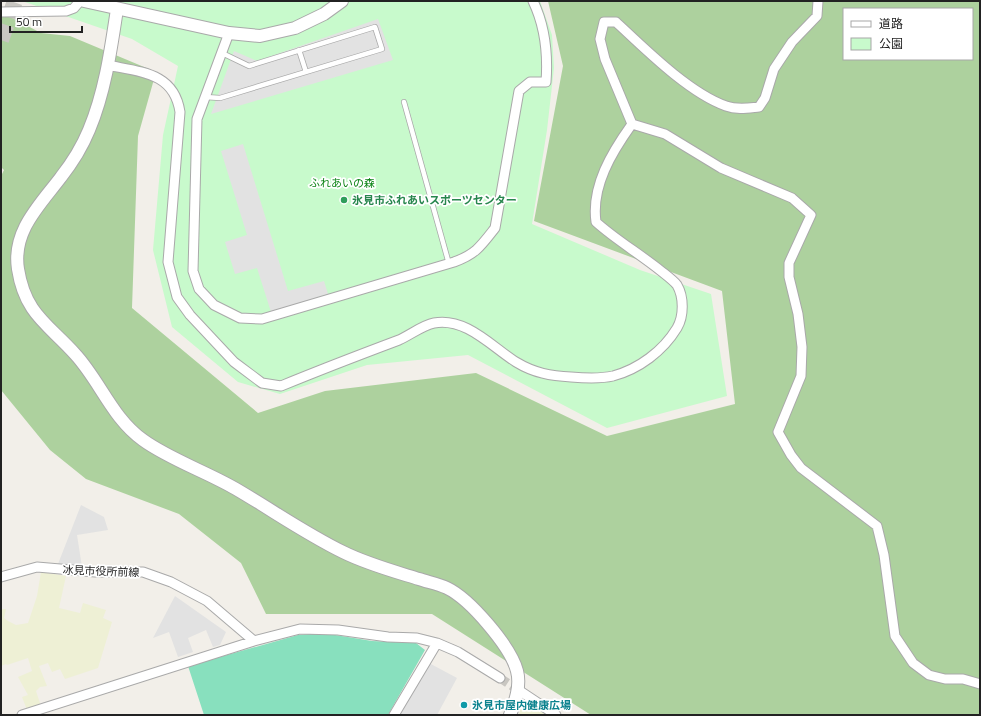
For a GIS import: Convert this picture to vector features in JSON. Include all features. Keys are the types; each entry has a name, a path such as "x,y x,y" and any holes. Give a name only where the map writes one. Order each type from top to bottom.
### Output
{"street":[{"path":"1,12 66,11 74,8 80,1"},
{"path":"84,1 229,33 260,36 295,28 324,14 342,1"},
{"path":"229,33 197,119 193,271 199,289 214,305 240,318 262,318 449,264 470,256 483,244 495,228 519,91 530,82 546,82 548,56 538,11 533,1"},
{"path":"818,1 817,16 792,42 774,70 765,98 759,107 742,109 726,107 705,96 656,59 616,22 604,22 600,39 604,59 632,124 665,134 721,168 792,198 811,215 789,263 789,277 798,314 802,347 801,376 778,432 791,455 801,468 877,526 884,555 895,636 913,663 929,676 945,679 963,679 980,684"},
{"path":"117,9 99,103 88,132 76,156 34,211 23,230 19,246 17,266 22,289 34,313 89,370 126,427 145,441 235,488 314,538 374,566 447,588 478,611 493,631 517,671 518,685 510,715"},
{"path":"107,65 148,73 159,78 170,87 178,98 180,112 168,262 177,297 190,315 234,362 262,383 281,386 409,336 433,323 459,325 484,339 516,362 538,373 552,376 585,378 612,376 635,367 650,357 669,340 678,326 683,304 680,292 676,284 645,258 596,222 594,207 600,181 621,140 632,124"},
{"name":"冰見市役所前線","path":"1,577 37,567 95,572 143,572 171,582 207,601 254,641"},
{"path":"22,715 254,641 300,628 338,630 388,637 417,638 437,643 458,652 500,678"},
{"path":"394,715 437,643"},
{"path":"520,692 556,715"}],"lane":[{"path":"205,97 220,98 382,50 375,27 249,66 222,53"},
{"path":"299,50 306,72"},
{"path":"404,102 449,264"}],"green space":[{"name":"ふれあいの森","path":"540,1 552,35 554,68 547,130 532,224 640,270 711,294 727,396 607,428 468,355 367,365 280,394 238,382 172,327 153,250 163,135 178,66 132,39 25,2"},
{"path":"548,1 980,1 980,715 591,715 432,614 266,614 241,563 179,514 86,479 50,450 1,390 1,176 4,170 1,167 1,12 41,33 70,36 156,72 138,136 132,308 258,413 325,391 476,373 607,436 735,404 722,291 534,221 563,66"},
{"path":"41,572 66,576 59,608 80,613 83,603 106,610 103,618 112,622 98,668 65,679 60,669 52,672 48,663 39,666 47,686 40,687 36,691 41,706 27,710 22,697 28,695 18,677 32,671 28,658 1,666 1,609 6,609 4,618 8,621 16,625 28,623 37,596"},
{"path":"323,633 372,641 416,643 425,650 388,715 204,715 188,666 298,635"},
{"path":"526,700 548,715 518,715"}],"shaded area":[{"path":"378,19 393,60 211,114 234,51 257,61"},
{"path":"243,144 288,291 324,281 328,294 271,312 257,268 235,274 225,242 247,235 221,151"},
{"path":"81,505 104,517 108,530 77,535 82,567 58,564"},
{"path":"175,596 226,632 220,645 213,647 206,630 188,638 193,652 178,657 169,632 153,638"},
{"path":"429,663 457,678 437,715 398,715"}],"tunnel":[{"path":"1,40 15,1"},
{"path":"500,678 520,691"}],"place":[{"name":"氷見市ふれあいスポーツセンター","path":"344,200"},
{"name":"氷見市屋内健康広場","path":"464,705"}]}
